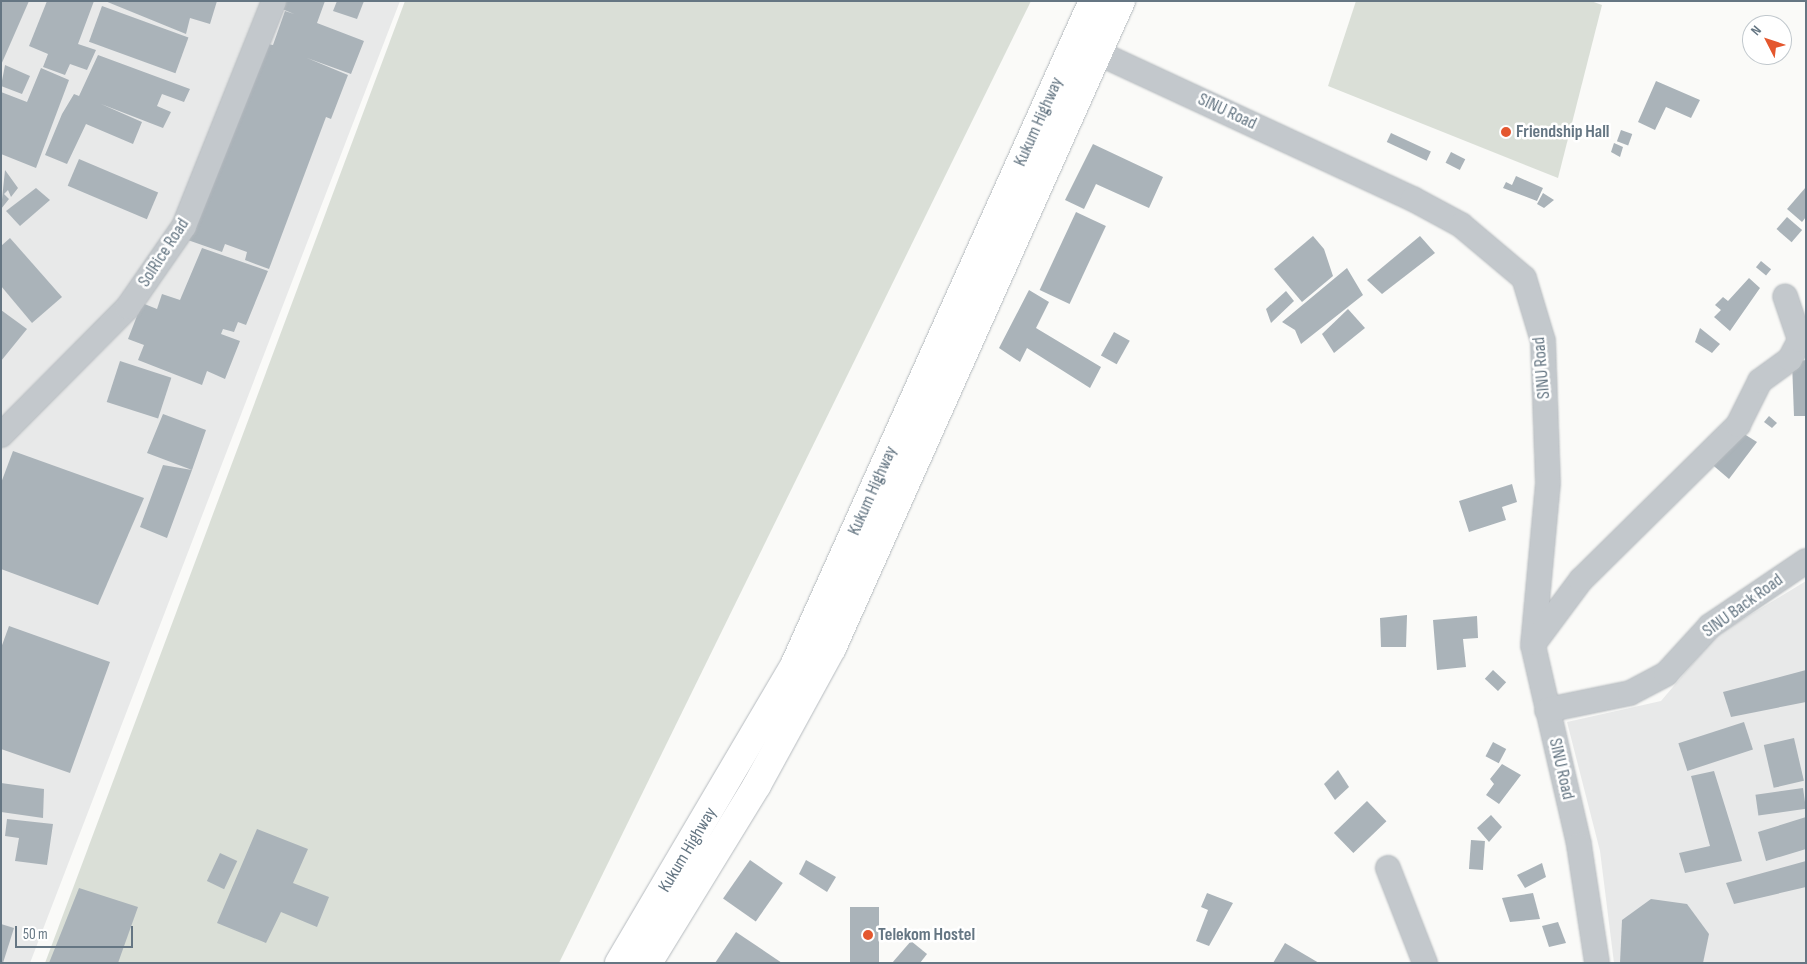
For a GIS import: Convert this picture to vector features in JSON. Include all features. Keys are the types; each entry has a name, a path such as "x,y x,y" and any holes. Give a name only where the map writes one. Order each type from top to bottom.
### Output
{"main road":[{"name":"Kukum Highway","path":"648,963 757,785 832,648 1087,47 1092,1"},
{"name":"Kukum Highway","path":"619,963 794,666 1087,47 1121,1"}],"street":[{"name":"SolRice Road","path":"1,435 128,307 184,226 274,1"},
{"name":"SINU Road","path":"1087,47 1413,199 1460,225 1524,278 1543,341 1548,483 1533,645 1579,845 1597,963"},
{"path":"1533,645 1581,580 1738,425 1760,381 1790,359 1800,340 1785,296"},
{"name":"SINU Back Road","path":"1548,710 1630,693 1666,674 1710,626 1806,561"},
{"path":"1388,868 1425,963"}],"shaded area":[{"path":"1,1 400,1 30,963 1,963"},
{"path":"405,1 1031,1 559,963 45,963"},
{"name":"Friendship Hall","path":"1356,1 1591,1 1602,5 1558,178 1328,86"},
{"path":"1806,581 1806,963 1614,963 1600,851 1567,722 1661,701 1717,635"}],"building":[{"path":"1,1 29,1 1,65"},
{"path":"47,1 94,1 78,44 96,50 87,70 70,64 65,75 43,67 48,54 29,46"},
{"path":"105,1 217,1 210,24 190,18 186,34"},
{"path":"277,1 325,1 317,23 364,41 351,74 307,58 348,75 331,119 326,117 269,269 245,260 247,252 225,244 222,252 182,238 262,43 273,45 285,11 294,14 275,6"},
{"path":"337,1 364,1 357,19 333,11"},
{"path":"102,6 188,37 175,73 89,42"},
{"path":"98,55 190,89 184,102 162,94 157,106 171,112 163,128 101,104 142,122 133,144 86,124 67,164 45,155 62,114 74,94 79,96"},
{"path":"5,65 30,76 22,94 1,86"},
{"path":"41,68 69,80 36,168 1,154 1,92 27,102"},
{"path":"1656,81 1700,100 1691,118 1666,107 1655,130 1638,122"},
{"path":"1621,130 1632,134 1628,145 1617,141"},
{"path":"1391,133 1431,152 1427,161 1387,142"},
{"path":"1614,143 1623,147 1620,157 1611,152"},
{"path":"1093,144 1163,177 1149,208 1096,184 1084,209 1065,200"},
{"path":"1451,152 1465,159 1460,170 1446,163"},
{"path":"79,159 158,193 147,219 68,186"},
{"path":"5,170 18,188 11,197 8,190 4,194 9,199 1,209"},
{"path":"1516,176 1543,188 1537,201 1503,188 1506,182 1512,185"},
{"path":"1806,187 1806,217 1802,222 1787,209"},
{"path":"36,188 50,200 20,226 6,211"},
{"path":"1543,193 1554,200 1544,208 1537,204"},
{"path":"1076,212 1106,226 1070,304 1040,290"},
{"path":"1787,217 1802,230 1792,242 1777,229"},
{"path":"1313,236 1324,249 1333,276 1302,302 1274,269"},
{"path":"1420,236 1435,253 1382,294 1367,280"},
{"path":"10,238 62,297 32,323 1,286 1,246"},
{"path":"202,248 268,271 246,325 238,322 234,332 223,329 221,334 240,341 225,379 207,371 202,385 138,360 144,345 128,339 142,303 157,309 162,294 180,300"},
{"path":"1761,261 1771,269 1766,275 1756,267"},
{"path":"1347,268 1363,295 1301,344 1295,330 1282,322"},
{"path":"1749,278 1760,288 1730,331 1714,317 1721,310 1715,305 1723,297 1728,301"},
{"path":"1029,290 1049,302 1036,328 1101,367 1090,388 1027,348 1020,362 999,348"},
{"path":"1286,291 1294,301 1271,323 1266,309"},
{"path":"1348,309 1365,328 1334,353 1322,334"},
{"path":"1,310 27,329 1,361"},
{"path":"1700,328 1720,344 1712,353 1695,342"},
{"path":"1114,332 1130,341 1117,364 1101,356"},
{"path":"1806,360 1806,416 1794,416 1792,362"},
{"path":"120,361 171,378 158,419 107,402"},
{"path":"163,414 206,430 192,470 147,453"},
{"path":"1769,416 1777,423 1772,428 1764,422"},
{"path":"1736,429 1757,442 1729,479 1708,461"},
{"path":"13,451 144,498 98,605 1,569 1,483"},
{"path":"163,465 192,470 167,538 140,527"},
{"path":"1512,484 1517,502 1502,507 1506,520 1469,532 1459,501"},
{"path":"1407,615 1406,647 1381,647 1380,618"},
{"path":"1477,616 1478,638 1463,639 1466,667 1437,670 1433,620"},
{"path":"9,626 110,662 70,773 1,749 1,648"},
{"path":"1493,670 1506,682 1498,691 1485,679"},
{"path":"1806,670 1806,702 1731,717 1723,692"},
{"path":"1744,722 1753,750 1687,771 1678,743"},
{"path":"1794,738 1804,781 1774,788 1764,745"},
{"path":"1493,742 1506,749 1499,763 1485,756"},
{"path":"1502,764 1521,775 1499,804 1486,795 1494,784 1490,779"},
{"path":"1338,770 1349,787 1335,800 1324,784"},
{"path":"1714,771 1742,861 1685,873 1679,853 1710,846 1691,776"},
{"path":"1,783 44,789 43,818 1,812"},
{"path":"1803,788 1806,809 1758,815 1755,795"},
{"path":"1367,801 1386,821 1353,853 1334,833"},
{"path":"1491,815 1502,827 1489,842 1477,828"},
{"path":"1806,817 1806,849 1766,861 1758,832"},
{"path":"7,819 53,824 47,865 15,861 19,838 5,836"},
{"path":"257,829 308,849 293,883 329,897 317,927 281,912 266,943 217,923"},
{"path":"1471,840 1485,841 1483,870 1469,869"},
{"path":"220,853 237,861 224,889 207,881"},
{"path":"750,860 783,883 756,921 723,899"},
{"path":"806,860 836,877 827,892 799,874"},
{"path":"1806,861 1806,887 1734,904 1726,883"},
{"path":"1542,863 1546,877 1525,888 1517,875"},
{"path":"79,888 138,907 118,963 49,963"},
{"path":"1207,893 1233,903 1209,946 1196,941 1208,910 1201,907"},
{"path":"1533,893 1540,919 1510,922 1502,898"},
{"path":"1651,899 1687,904 1709,934 1703,963 1620,963 1622,920"},
{"name":"Telekom Hostel","path":"850,907 879,907 879,963 850,963"},
{"path":"1558,922 1566,943 1549,947 1542,926"},
{"path":"1,924 14,928 3,963 1,963"},
{"path":"736,932 782,963 715,963"},
{"path":"911,941 927,954 920,963 892,963"},
{"path":"1285,943 1319,963 1273,963"}],"place":[{"name":"Friendship Hall","path":"1506,132"},
{"name":"Telekom Hostel","path":"868,935"}]}
